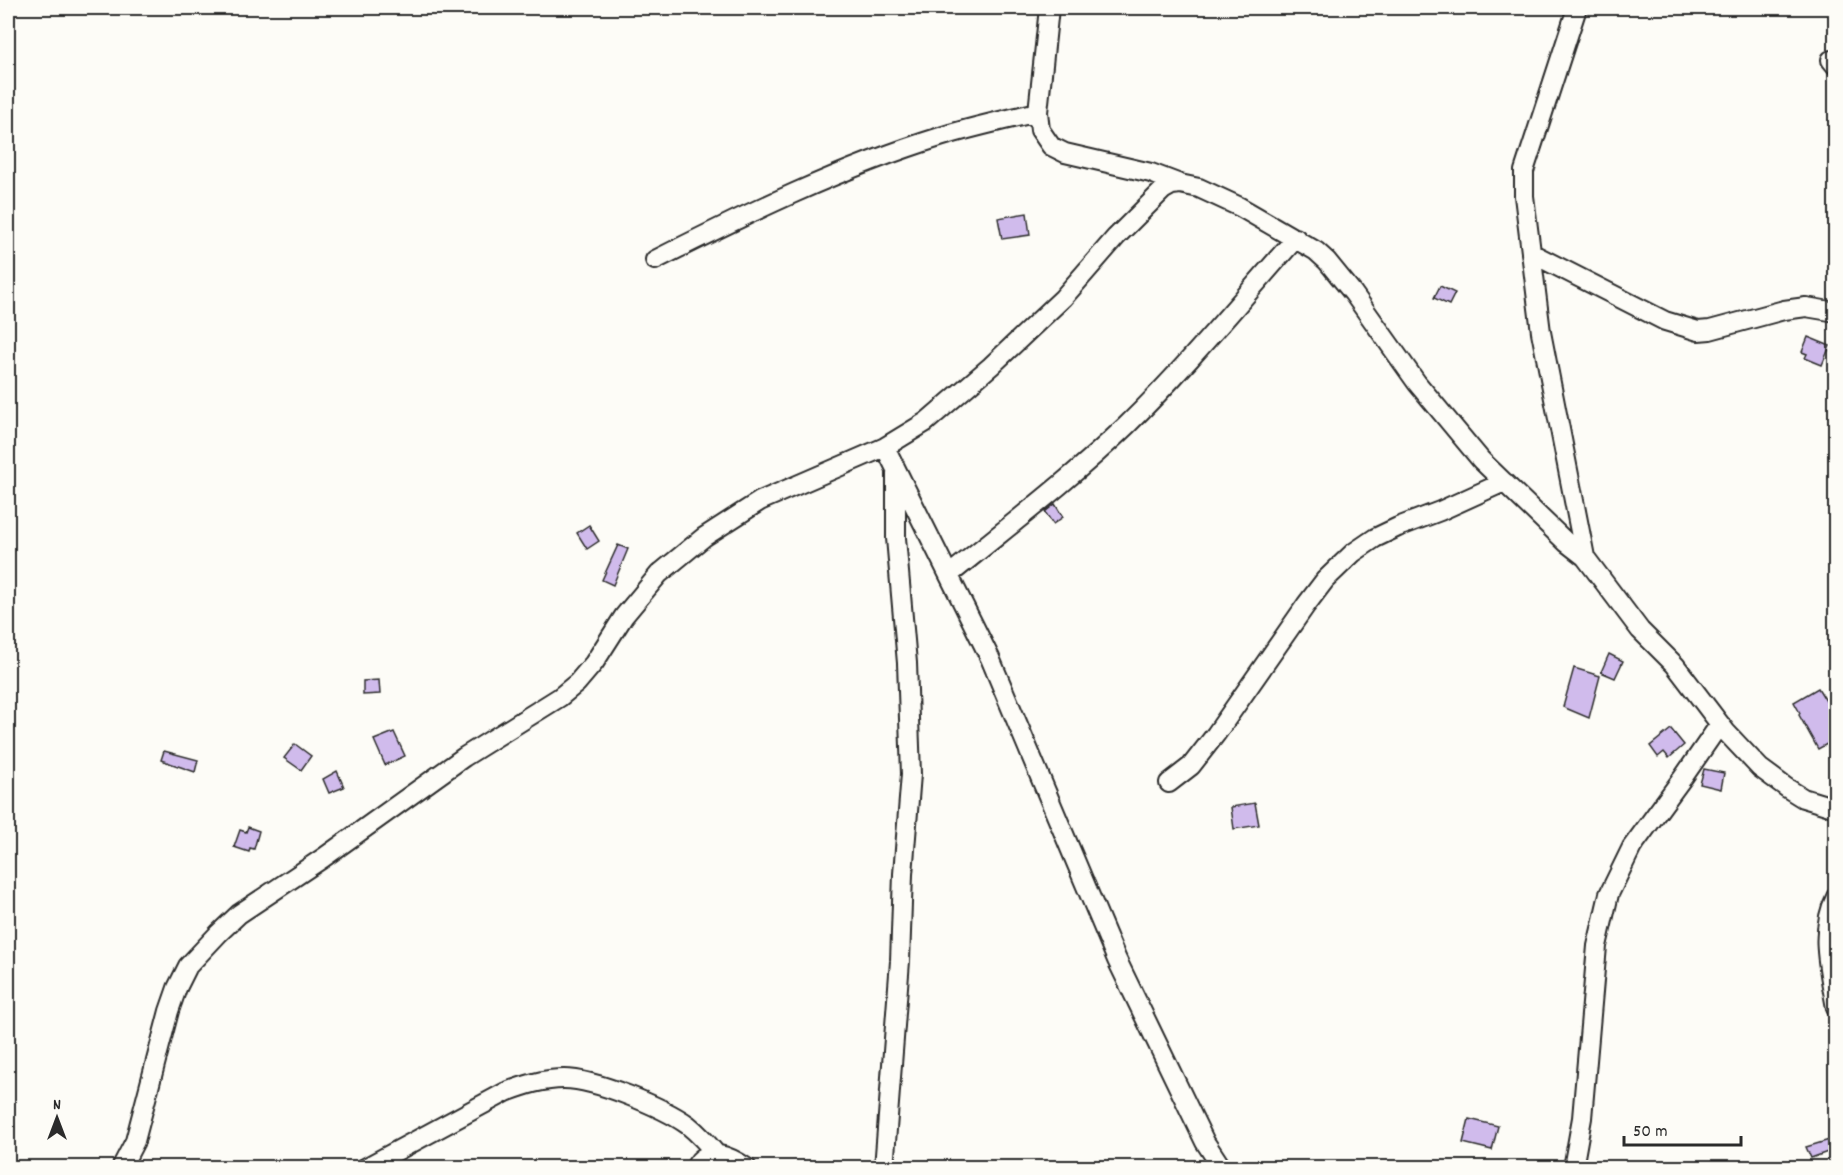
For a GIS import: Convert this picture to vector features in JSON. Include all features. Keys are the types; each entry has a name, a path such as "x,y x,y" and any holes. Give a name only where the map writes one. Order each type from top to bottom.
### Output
{"street":[{"path":"1049,8 1038,112 1040,130 1051,147 1065,153 1151,173 1198,188 1296,238 1316,251 1353,293 1417,382 1481,460 1566,543 1585,557 1640,630 1674,665 1720,724 1760,768 1803,798 1836,808"},
{"path":"1577,8 1524,171 1524,196 1541,332 1585,557"},
{"path":"655,260 718,228 846,172 940,137 1038,112"},
{"path":"120,1167 135,1141 177,988 188,966 239,914 323,858 464,757 560,698 594,663 624,615 659,574 704,537 760,501 885,447 926,422 991,366 1063,298 1116,237 1163,190 1180,184"},
{"path":"949,575 1084,465 1127,424 1167,383 1296,238"},
{"path":"1531,252 1665,321 1698,331 1710,330 1784,310 1806,307 1836,312"},
{"path":"885,447 990,658 1117,960 1192,1117 1222,1167"},
{"path":"884,1167 900,961 903,874 911,774 909,685 896,538 896,468"},
{"path":"1169,783 1191,766 1216,734 1305,605 1325,580 1353,553 1375,538 1398,527 1504,482"},
{"path":"1573,1167 1582,1118 1597,946 1609,894 1632,847 1720,724"},
{"path":"1836,897 1828,917 1826,940 1836,1008"},
{"path":"365,1167 506,1092 525,1084 566,1079 599,1085 645,1102 686,1124 704,1139 717,1155"},
{"path":"695,1167 700,1157 705,1155 727,1157 747,1167"}],"building":[{"path":"1027,213 1030,235 1002,239 998,218"},
{"path":"1440,286 1455,293 1449,305 1434,298"},
{"path":"1808,337 1830,346 1822,365 1805,358 1807,354 1802,352"},
{"path":"1055,504 1063,517 1053,524 1045,512"},
{"path":"589,525 599,541 587,549 577,533"},
{"path":"618,545 628,549 613,585 602,580"},
{"path":"1609,654 1623,661 1615,678 1601,672"},
{"path":"1574,668 1600,676 1589,718 1563,707"},
{"path":"379,680 380,694 363,695 363,681"},
{"path":"1818,688 1836,717 1836,739 1818,749 1794,702"},
{"path":"1671,729 1684,745 1669,758 1664,752 1658,757 1650,746"},
{"path":"394,732 405,756 385,765 374,740"},
{"path":"295,744 311,756 301,770 284,758"},
{"path":"164,751 198,760 195,772 161,760"},
{"path":"1704,769 1724,773 1721,789 1700,784"},
{"path":"337,771 344,787 329,793 323,779"},
{"path":"1255,803 1259,825 1234,829 1231,807"},
{"path":"248,827 259,831 254,849 250,848 249,852 234,847 240,830 246,832"},
{"path":"1469,1119 1498,1126 1492,1150 1463,1143"},
{"path":"1836,1138 1836,1149 1811,1158 1806,1147"}]}
